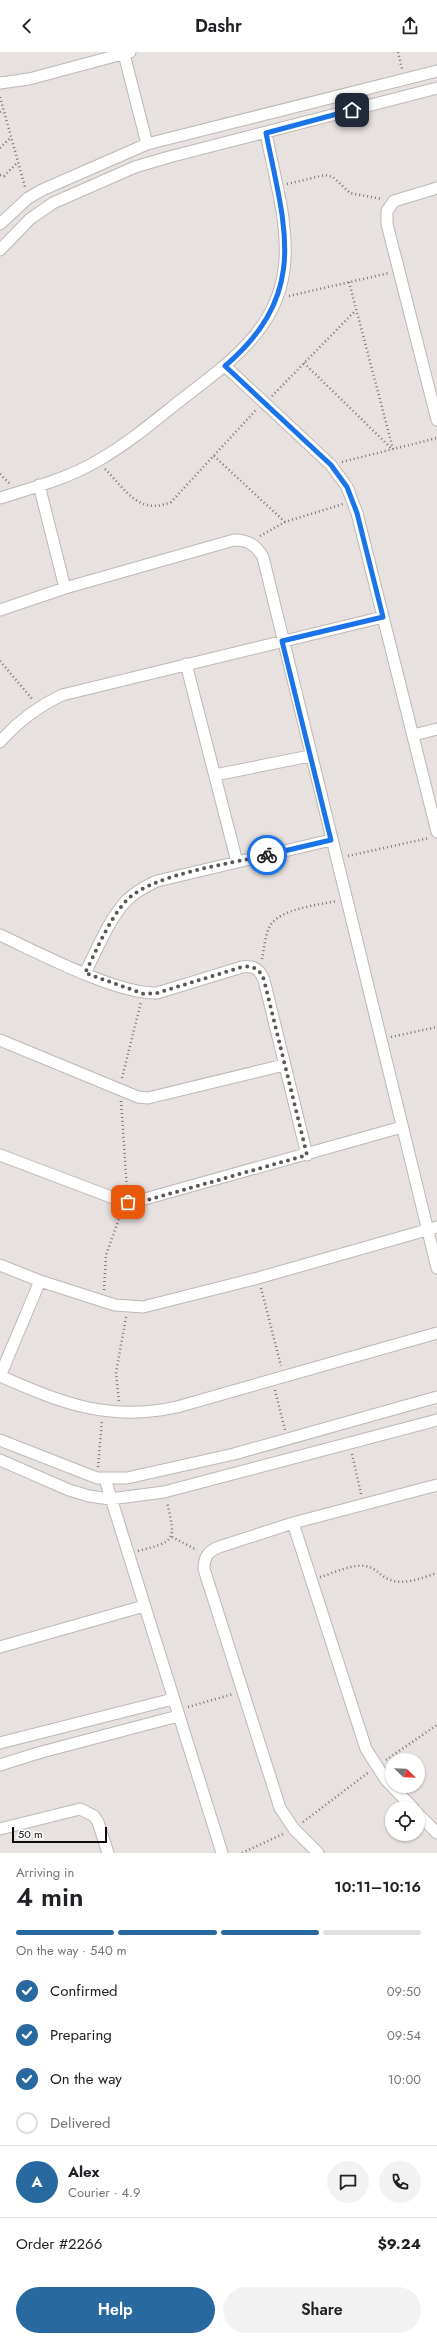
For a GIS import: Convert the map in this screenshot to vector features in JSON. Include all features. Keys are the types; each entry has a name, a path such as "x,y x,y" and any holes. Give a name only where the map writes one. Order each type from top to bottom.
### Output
{"street":[{"path":"0,83 29,78 127,53 147,144"},
{"path":"0,224 28,198 42,190 147,144 437,72"},
{"path":"0,250 30,219 65,197 152,162 437,88"},
{"path":"0,498 39,486 98,461 137,435 225,366 246,348 264,325 276,299 284,271 285,243 266,133"},
{"path":"437,188 394,201 387,211 387,224 437,420"},
{"path":"225,366 331,465 347,487 383,617 437,832"},
{"path":"39,486 65,588"},
{"path":"0,610 65,588 234,540 250,542 258,548 263,557 310,756 402,1127 432,1229 437,1268"},
{"path":"0,742 16,724 39,706 62,695 383,617"},
{"path":"186,664 237,862"},
{"path":"413,735 437,729"},
{"path":"215,775 310,756"},
{"path":"85,973 116,915 126,901 139,890 157,881 331,840"},
{"path":"0,935 85,973 144,994 157,993 242,967 248,966 259,971 264,980 307,1155"},
{"path":"0,1040 129,1095 148,1098 284,1065"},
{"path":"0,1155 125,1202 144,1201 402,1127"},
{"path":"0,1265 40,1282 128,1307 158,1304 258,1278 432,1229"},
{"path":"40,1282 0,1376 71,1405 103,1412 120,1413 158,1411 437,1333"},
{"path":"0,1440 101,1478 127,1478 234,1454 437,1398"},
{"path":"0,1460 69,1490 89,1496 110,1499 164,1492 437,1420"},
{"path":"101,1478 110,1499 128,1554 222,1853"},
{"path":"318,1853 294,1829 280,1808 204,1569 207,1555 219,1547 293,1523 437,1485"},
{"path":"293,1523 366,1749 376,1767 406,1801"},
{"path":"0,1647 144,1606"},
{"path":"0,1743 173,1699"},
{"path":"0,1765 178,1713"},
{"path":"0,1829 80,1809 94,1816 98,1822 108,1853"},
{"path":"425,1821 437,1833"}],"path":[{"path":"398,52 404,79"},
{"path":"0,98 28,198"},
{"path":"0,112 3,109"},
{"path":"0,148 11,137"},
{"path":"0,175 4,176 18,162"},
{"path":"276,186 325,175 333,177 350,193 394,201"},
{"path":"276,299 399,270"},
{"path":"349,282 393,449"},
{"path":"98,461 136,500 146,506 159,507 170,502 264,403 356,310"},
{"path":"304,363 393,449"},
{"path":"331,465 437,438"},
{"path":"214,456 285,522"},
{"path":"250,542 285,522 352,501"},
{"path":"0,661 39,706"},
{"path":"336,859 437,836"},
{"path":"259,971 267,933 274,920 287,913 346,898"},
{"path":"103,1300 106,1255 125,1202 127,1185 120,1091 144,994"},
{"path":"381,1039 437,1027"},
{"path":"258,1278 284,1376"},
{"path":"120,1413 116,1373 128,1307"},
{"path":"272,1380 288,1438"},
{"path":"101,1478 103,1412"},
{"path":"350,1444 364,1504"},
{"path":"128,1554 164,1544 172,1537 173,1528 164,1492"},
{"path":"172,1537 207,1555"},
{"path":"311,1579 360,1566 374,1569 387,1578 404,1582 437,1573"},
{"path":"178,1713 242,1690"},
{"path":"242,1853 294,1829 376,1767 437,1725"}],"way so far":[{"path":"128,1202 144,1201 307,1155 264,980 259,971 254,967 242,967 157,993 144,994 85,973 116,915 126,901 139,890 157,881 267,855"}],"route":[{"path":"267,855 331,840 282,641 383,617 357,513 347,487 331,465 225,366 246,348 264,325 276,299 284,271 285,243 282,215 266,133 352,110"}]}
